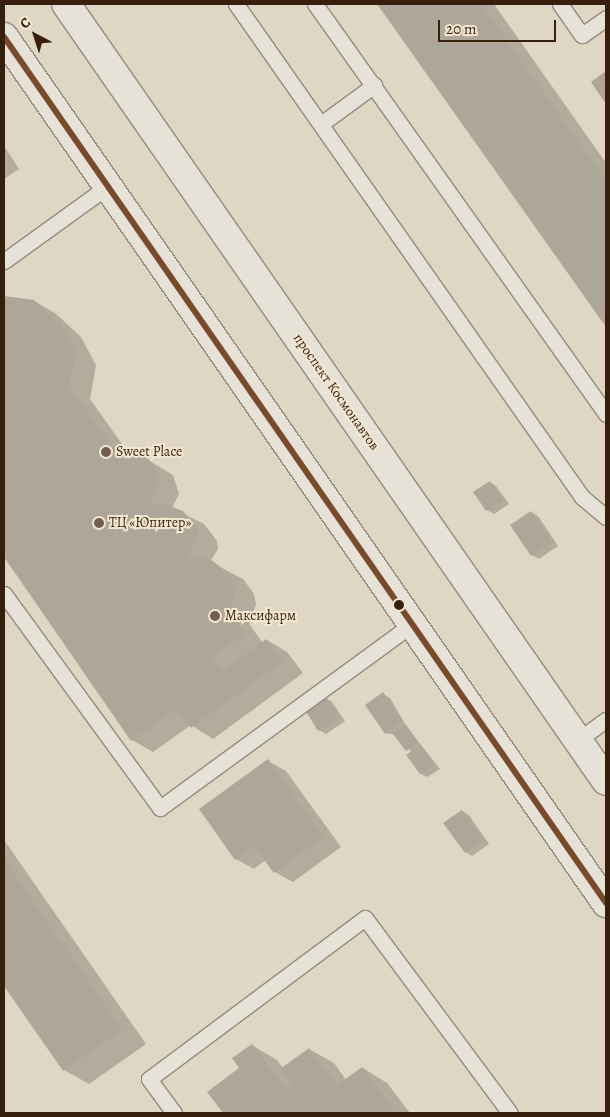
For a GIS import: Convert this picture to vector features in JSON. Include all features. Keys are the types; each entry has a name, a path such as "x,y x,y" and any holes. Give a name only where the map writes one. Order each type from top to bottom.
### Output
{"street":[{"name":"проспект Космонавтов","path":"66,4 606,781"},
{"path":"4,37 606,903"}],"lane":[{"path":"236,4 582,496 606,517"},
{"path":"315,4 606,414"},
{"path":"560,4 582,36 606,18"},
{"path":"320,124 374,85"},
{"path":"4,261 108,186"},
{"path":"4,594 160,808 412,624"},
{"path":"578,740 606,720"},
{"path":"174,1113 149,1079 365,918 510,1113"}],"building":[{"path":"377,4 481,4 606,181 606,327"},
{"path":"606,71 606,104 591,82"},
{"name":"ТЦ «Юпитер»","path":"4,296 34,300 60,324 76,352 69,386 115,450 133,449 152,462 158,481 150,499 154,506 164,504 183,511 197,528 198,537 187,555 191,560 201,557 211,560 229,573 236,591 229,611 244,633 212,658 223,671 266,639 283,661 191,728 177,709 131,741 4,557"},
{"path":"490,481 503,500 486,511 473,492"},
{"path":"531,511 552,542 531,556 510,525"},
{"path":"383,692 403,721 385,734 365,705"},
{"path":"326,697 339,717 318,731 305,710"},
{"path":"406,725 418,742 406,751 393,734"},
{"path":"421,745 434,765 420,774 406,755"},
{"path":"268,759 324,837 274,873 254,846 235,860 199,809"},
{"path":"462,810 483,840 465,853 443,823"},
{"path":"4,860 122,1029 63,1071 4,986"},
{"path":"252,1044 287,1090 292,1086 280,1069 309,1048 337,1085 362,1067 396,1113 223,1113 207,1092 239,1068 232,1058"}],"transit line":[{"path":"4,37 606,903"}],"place":[{"name":"Sweet Place","path":"106,452"},
{"name":"ТЦ «Юпитер»","path":"99,523"},
{"name":"Максифарм","path":"215,616"}]}
